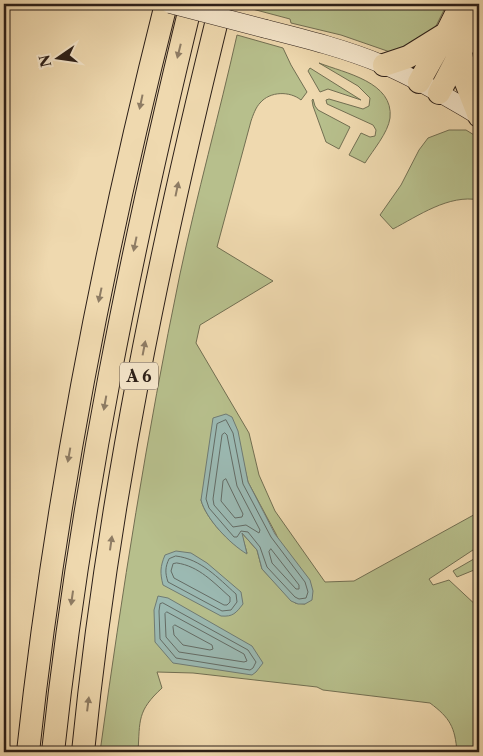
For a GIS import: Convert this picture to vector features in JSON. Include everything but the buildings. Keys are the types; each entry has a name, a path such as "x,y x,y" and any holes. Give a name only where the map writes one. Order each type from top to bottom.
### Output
{"highway":[{"path":"28,752 55,538 78,409 137,121 166,4"},
{"name":"A 6","path":"53,752 76,569 115,342 144,203 191,4"},
{"name":"A 6","path":"83,752 112,532 144,350 186,143 221,4"},
{"path":"429,87 447,32 461,4"},
{"path":"429,87 461,51 479,17"},
{"path":"384,65 416,53 447,32"},
{"path":"461,51 465,80 479,116"},
{"path":"18,752 21,731 38,667"}],"street":[{"path":"170,4 316,42 384,65 429,87 479,116"}],"green space":[{"path":"241,4 447,4 433,32 393,53 341,35 291,23 290,19 241,6"},
{"path":"237,35 283,48 307,92 301,100 291,95 274,94 264,99 257,107 251,121 217,247 273,281 200,325 196,343 249,433 259,475 275,511 325,582 354,581 479,512 479,546 429,579 433,585 449,580 479,608 479,752 457,752 453,729 442,713 430,703 323,690 317,687 193,673 157,672 162,688 148,703 141,717 138,752 100,752 126,572 168,334 187,244","holes":["235,427 248,482 276,534 305,604 295,603 262,569 257,550 241,532 247,553 233,544 213,523 201,500"]},
{"path":"479,36 479,90 476,86 472,53"},
{"path":"319,63 354,75 376,87 384,96 389,106 389,124 365,163 349,155 361,133 370,137 375,136 376,130 373,125 327,104 326,100 329,99 363,109 369,106 370,98 358,86"},
{"path":"310,68 361,100 328,89 320,92 308,71"},
{"path":"313,99 318,110 350,127 339,149 326,142 313,106"},
{"path":"449,130 466,130 479,138 479,200 456,200 445,203 393,229 380,215 401,185 419,150 428,138"},
{"path":"479,556 479,568 457,577 453,571"}],"water":[{"path":"226,414 232,417 238,431 248,482 275,534 310,580 313,591 312,600 305,604 291,601 262,569 257,550 242,533 247,554 233,544 213,523 201,500 213,418"},
{"path":"176,551 191,553 207,563 241,592 243,604 234,614 221,616 163,585 161,570 163,559 165,555"},
{"path":"158,596 168,598 252,646 263,663 252,675 173,663 155,642 154,610"}]}
